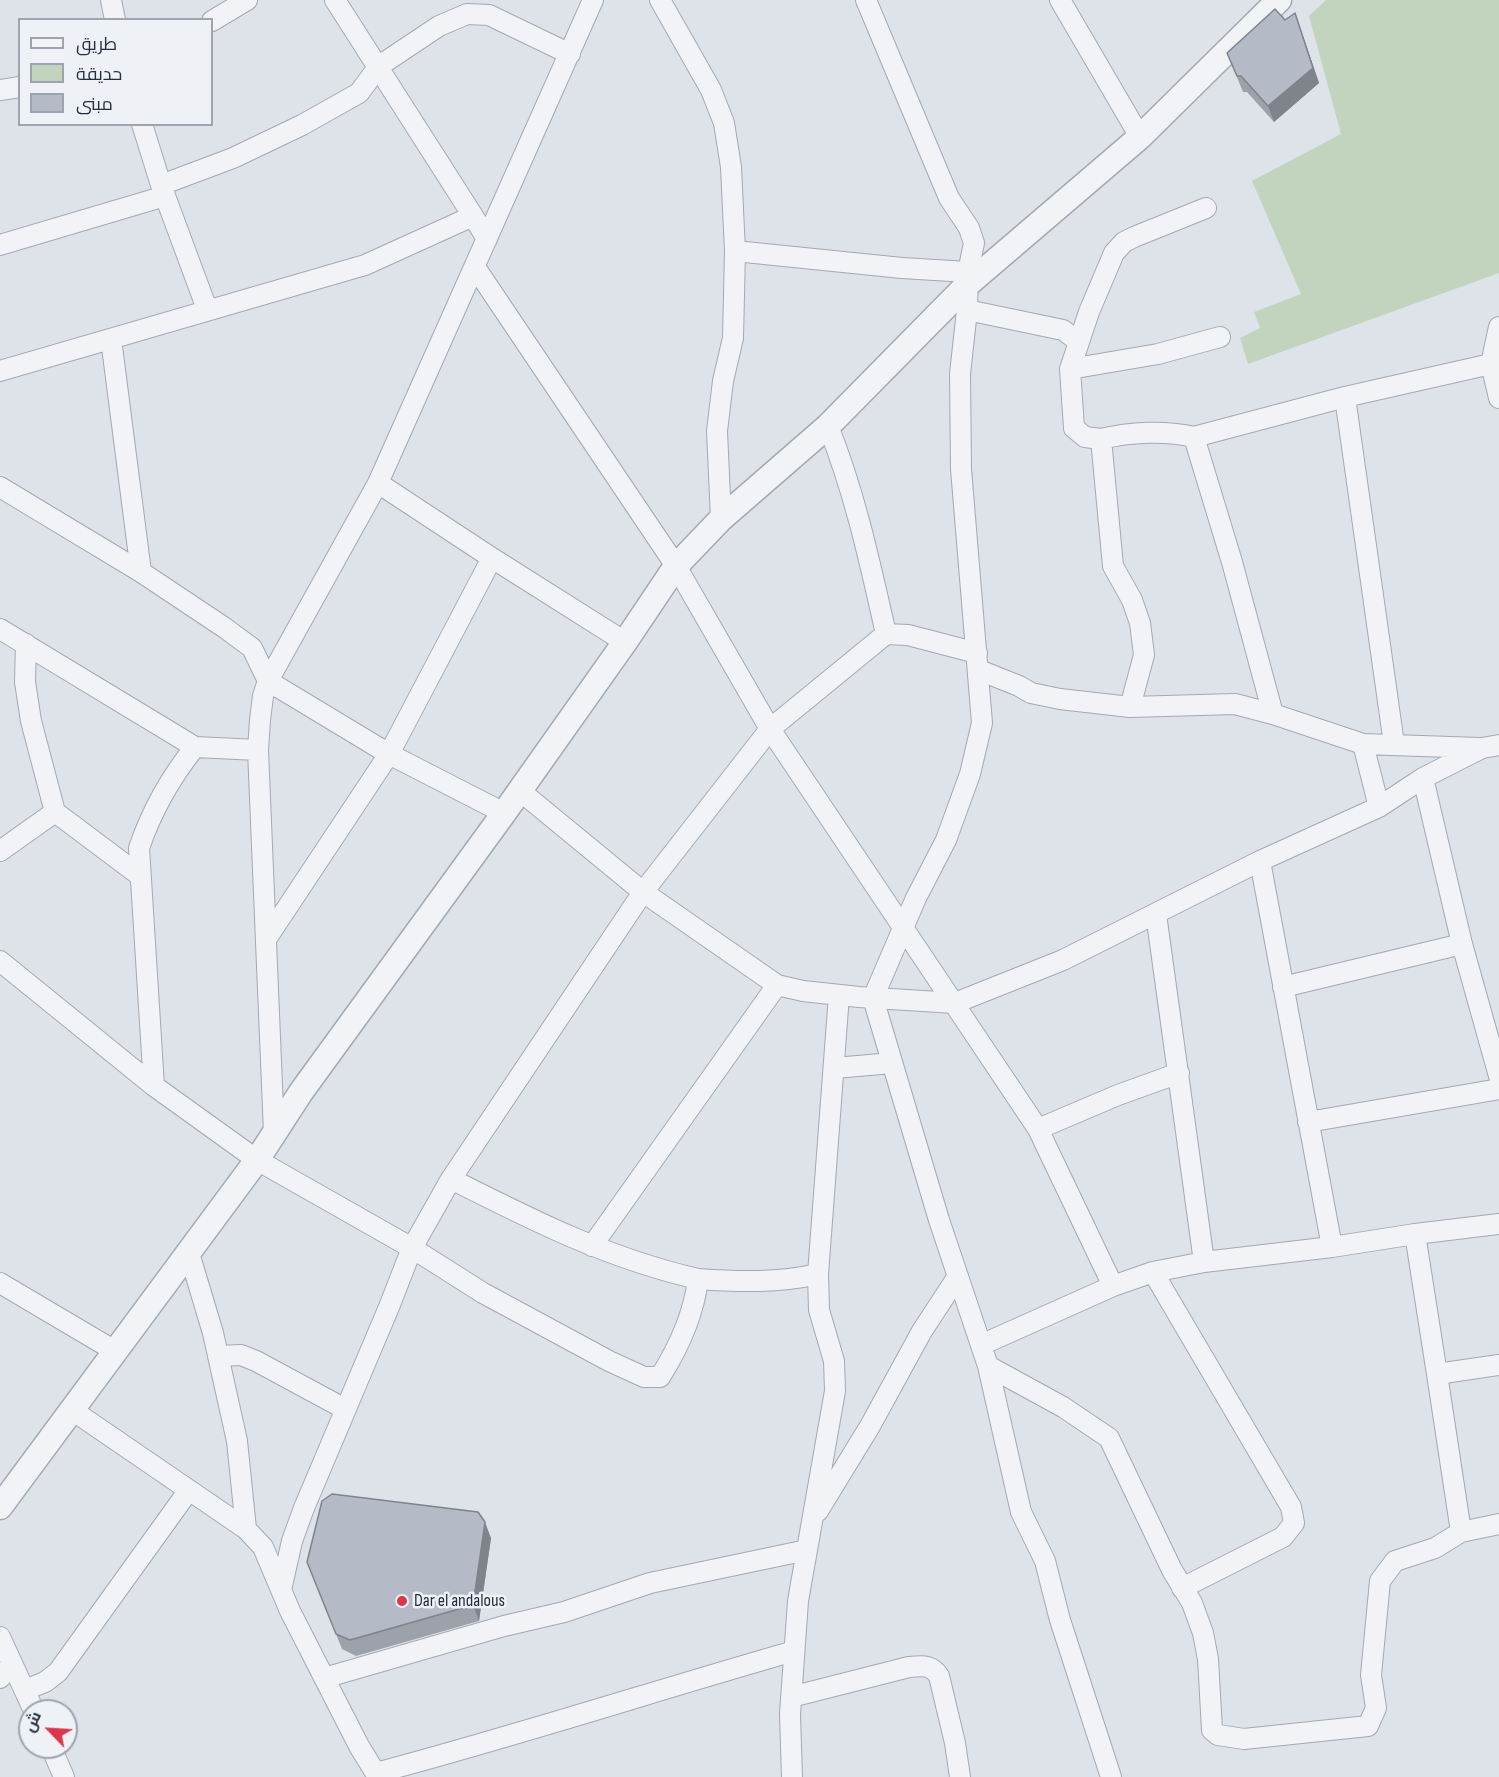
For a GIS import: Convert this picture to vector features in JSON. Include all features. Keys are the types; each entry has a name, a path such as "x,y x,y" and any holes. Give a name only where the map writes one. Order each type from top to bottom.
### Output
{"street":[{"path":"111,0 115,18"},
{"path":"213,20 247,0"},
{"path":"335,0 487,239"},
{"path":"274,1133 258,750 260,720 268,681 378,483 592,0"},
{"path":"660,0 711,90 724,123 731,167 735,251 733,338 723,381 717,431 721,519"},
{"path":"866,0 949,198 969,228 974,243 967,279 967,310 960,374 961,469 982,723 970,774 946,840 916,898 873,998 939,1220 988,1366 1021,1512 1045,1561 1060,1620 1111,1777"},
{"path":"1060,0 1140,137"},
{"path":"0,1507 257,1160 301,1092 504,813 676,566 721,519 828,426 967,279 1140,137 1279,0"},
{"path":"0,245 163,191 302,125 359,93 379,66 439,26 466,14 489,15 570,54"},
{"path":"0,90 18,87"},
{"path":"143,126 163,191 207,309"},
{"path":"1206,208 1124,242 1114,253 1078,340 1070,369 1074,428 1085,437 1101,439 1120,434 1194,436 1345,397 1491,364"},
{"path":"0,371 365,264 473,216"},
{"path":"735,251 902,268 967,279"},
{"path":"475,267 676,566 770,729 1038,1129 1113,1286"},
{"path":"967,310 1063,330 1078,340"},
{"path":"1499,327 1491,364 1499,398"},
{"path":"1070,369 1158,354 1220,336"},
{"path":"111,339 141,572"},
{"path":"1345,397 1394,744"},
{"path":"828,426 843,465 866,546 886,634"},
{"path":"1194,436 1232,562 1273,714"},
{"path":"1101,439 1113,566 1132,600 1140,623 1144,655 1130,707"},
{"path":"378,483 625,642"},
{"path":"0,487 141,572 252,648 268,681 389,754 504,813"},
{"path":"267,938 389,754 492,558"},
{"path":"0,629 195,747 258,750"},
{"path":"281,1590 292,1541 345,1408 412,1248 451,1179 643,892 770,729 886,634 908,635 978,662 1031,693 1060,699 1130,707 1235,704 1363,744 1490,746"},
{"path":"26,644 25,682 31,721 55,812 139,875"},
{"path":"1363,744 1379,807"},
{"path":"519,789 643,892 777,985 802,991 839,995 955,1003 1063,960 1260,861 1379,807 1423,778 1490,746"},
{"path":"154,1086 139,848 149,819 173,775 195,747"},
{"path":"1423,778 1462,944 1499,1076"},
{"path":"0,851 55,812"},
{"path":"1260,861 1332,1247"},
{"path":"1156,914 1204,1262"},
{"path":"1283,987 1462,944"},
{"path":"0,961 154,1086 257,1160 412,1248 483,1293 609,1361 644,1377 660,1377 677,1348 696,1299 698,1279"},
{"path":"592,1246 777,985"},
{"path":"792,1777 791,1697 798,1601 835,1390 834,1360 819,1310 818,1274 839,995"},
{"path":"835,1068 892,1063"},
{"path":"1038,1129 1118,1095 1179,1073"},
{"path":"1308,1122 1499,1089"},
{"path":"451,1179 548,1228 592,1246 641,1264 698,1279 781,1281 818,1274"},
{"path":"981,1345 1113,1286 1153,1272 1204,1262 1499,1224"},
{"path":"1415,1234 1461,1532"},
{"path":"189,1253 218,1356 237,1441 246,1528"},
{"path":"1153,1272 1291,1507 1294,1523 1283,1537 1182,1588"},
{"path":"812,1521 870,1426 922,1331 958,1276"},
{"path":"0,1283 115,1351"},
{"path":"218,1356 241,1355 256,1360 345,1408"},
{"path":"1437,1374 1499,1365"},
{"path":"988,1366 1063,1407 1109,1438 1172,1570 1192,1603 1203,1633 1208,1659 1214,1733 1244,1739 1368,1726 1376,1708 1371,1675 1380,1581 1395,1561 1435,1548 1461,1532 1499,1524"},
{"path":"72,1410 246,1528 263,1547 281,1590 324,1678 359,1746 377,1775 794,1651"},
{"path":"24,1690 45,1682 58,1672 189,1490"},
{"path":"324,1678 504,1626 564,1612 650,1583 807,1550"},
{"path":"0,1637 6,1671 24,1690 28,1699"},
{"path":"791,1697 909,1667 924,1665 935,1669 939,1676 955,1743 960,1777"},
{"path":"56,1759 64,1777"}],"green space":[{"path":"1326,0 1499,0 1499,273 1248,364 1240,338 1260,328 1254,312 1301,294 1252,181 1341,134 1309,16"}],"building":[{"path":"1275,9 1285,20 1295,13 1313,68 1268,106 1241,76 1237,76 1227,53"},
{"name":"Dar el andalous","path":"332,1494 478,1512 485,1522 473,1605 350,1640 336,1634 307,1562 322,1501"}],"place":[{"name":"Dar el andalous","path":"402,1601"}]}
